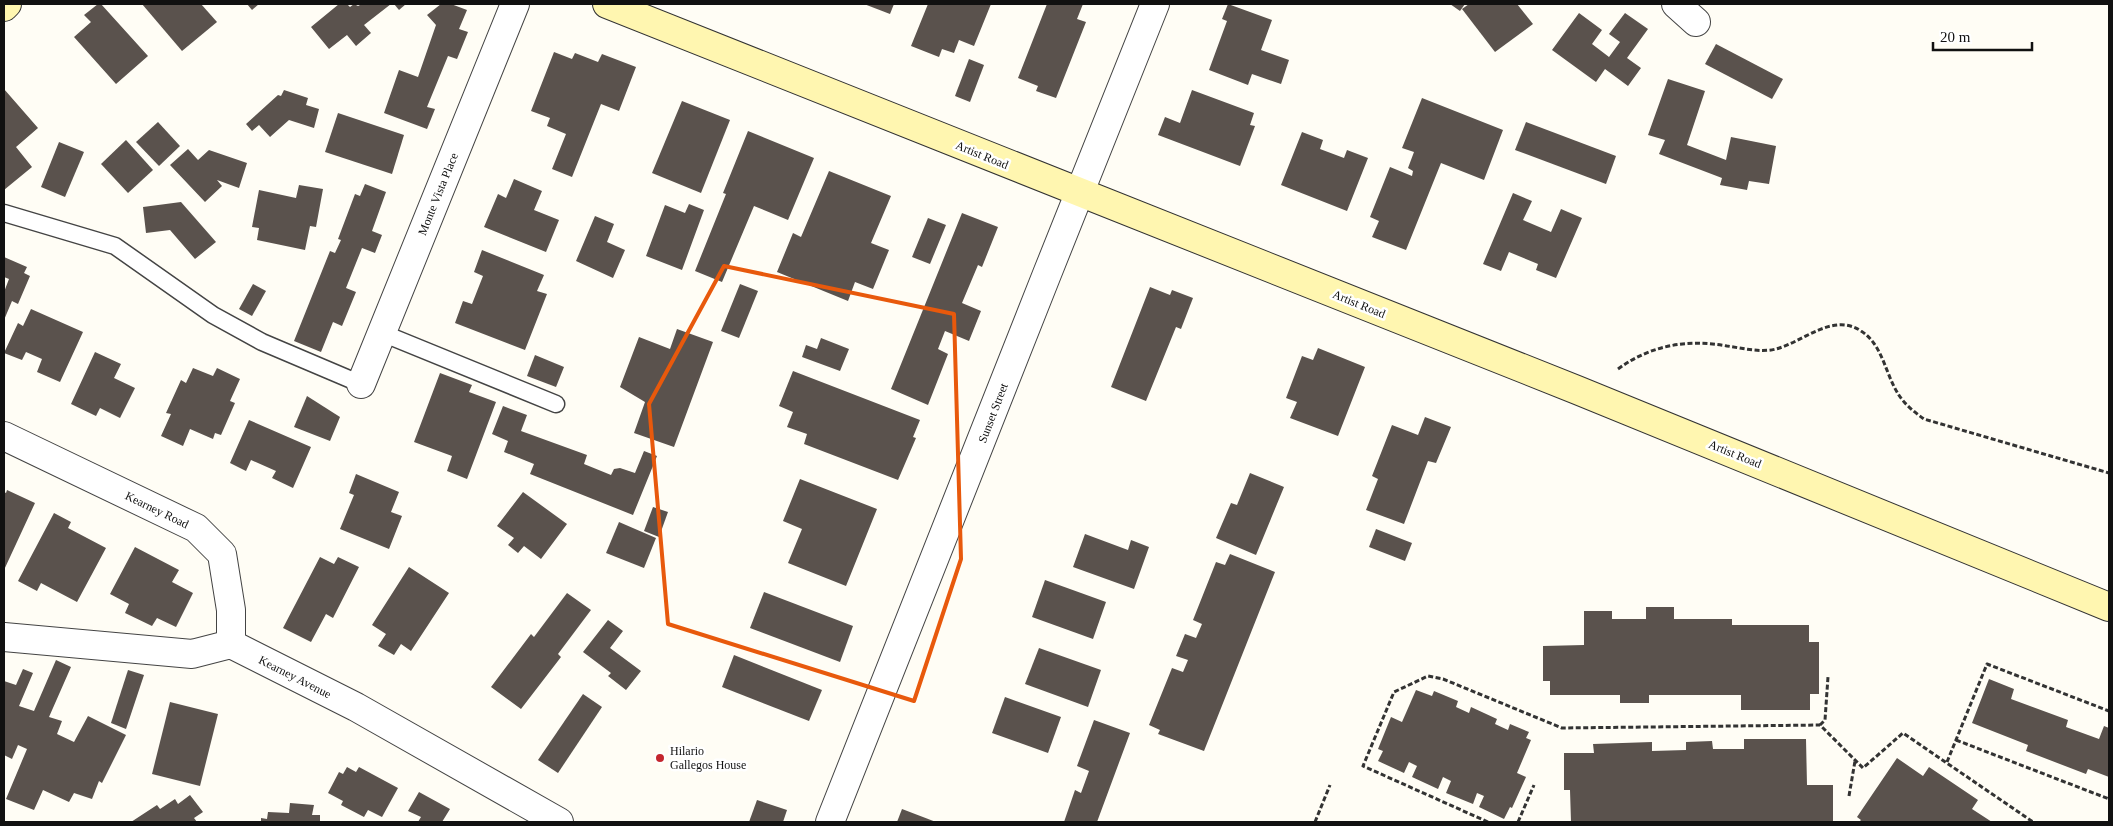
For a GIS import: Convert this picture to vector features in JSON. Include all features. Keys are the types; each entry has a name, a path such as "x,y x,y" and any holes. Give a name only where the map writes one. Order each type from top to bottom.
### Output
{"main road":[{"name":"Artist Road","path":"607,4 1577,390 2109,607"}],"street":[{"name":"Monte Vista Place","path":"361,384 515,4"},
{"name":"Sunset Street","path":"830,822 990,421 1078,192 1155,4"},
{"path":"1676,4 1696,22"},
{"name":"Kearney Road","path":"4,436 196,528 222,554 231,610 231,644"},
{"path":"4,637 192,654 231,644"},
{"name":"Kearney Avenue","path":"231,644 356,707 558,822"}],"lane":[{"path":"4,213 115,246 213,315 262,342 361,384"},
{"path":"382,333 556,404"}],"path":[{"path":"1618,369 1648,352 1689,342 1766,350 1798,341 1825,327 1837,324 1850,325 1871,338 1898,394 1912,410 1924,419 2109,473"},
{"path":"1947,762 1987,664 2109,712"},
{"path":"1488,822 1363,766 1394,692 1428,676 1443,679 1562,728 1820,725 1825,720 1828,677"},
{"path":"1820,725 1864,768 1903,733 2033,822"},
{"path":"1956,740 2109,800"},
{"path":"1849,796 1855,761"},
{"path":"1315,822 1330,785"},
{"path":"1518,822 1534,785"}],"highlighted area":[{"path":"724,266 954,314 961,559 914,701 668,624 649,404"}],"building":[{"path":"98,4 101,4 148,56 116,84 74,37 91,22 84,15"},
{"path":"142,4 201,4 217,22 182,51"},
{"path":"247,4 259,4 252,10"},
{"path":"339,4 347,4 350,7 354,4 358,6 362,4 391,4 364,25 371,33 356,46 347,35 329,49 311,27"},
{"path":"394,4 406,4 399,10"},
{"path":"441,4 451,4 467,10 459,29 468,32 457,59 448,56 427,107 435,109 427,129 384,113 399,70 418,77 436,25 427,15"},
{"path":"864,4 894,4 890,14"},
{"path":"928,4 991,4 974,46 959,40 954,53 942,49 939,57 911,46"},
{"path":"1047,4 1083,4 1077,19 1086,22 1056,98 1036,91 1038,86 1018,78"},
{"path":"1228,4 1272,20 1261,50 1289,60 1281,84 1252,74 1248,85 1209,70 1227,21 1222,19"},
{"path":"1450,4 1465,4 1460,11"},
{"path":"1469,4 1517,4 1533,24 1495,52 1462,9"},
{"path":"1579,13 1602,30 1592,44 1609,57 1620,42 1609,34 1625,13 1648,29 1627,58 1641,68 1628,86 1605,69 1596,82 1552,50"},
{"path":"1716,44 1783,79 1772,99 1705,64"},
{"path":"554,52 572,59 575,53 598,62 602,54 636,67 619,111 601,104 572,177 552,169 566,134 547,126 550,118 531,111"},
{"path":"969,59 984,65 970,102 955,96"},
{"path":"1668,79 1705,91 1687,145 1726,160 1731,137 1776,146 1769,184 1749,181 1747,190 1720,185 1722,178 1659,154 1665,140 1648,135"},
{"path":"4,89 38,128 16,147 32,167 4,190"},
{"path":"284,90 308,98 306,105 319,109 314,128 289,120 270,137 259,125 252,131 246,124 278,95 281,96"},
{"path":"1192,90 1254,113 1250,125 1255,126 1240,166 1158,135 1165,117 1180,123"},
{"path":"1422,98 1503,130 1484,180 1441,163 1406,250 1372,237 1379,221 1370,217 1390,167 1412,176 1413,171 1408,168 1414,152 1402,148"},
{"path":"682,101 730,120 701,193 652,173"},
{"path":"338,113 404,135 392,174 325,152"},
{"path":"158,122 180,146 159,166 136,142"},
{"path":"1526,122 1616,156 1606,184 1515,150"},
{"path":"748,131 814,158 788,220 754,206 722,282 695,271 726,194 723,193"},
{"path":"1302,132 1323,140 1320,149 1344,158 1347,150 1368,158 1347,211 1281,185"},
{"path":"126,140 153,170 128,193 101,164"},
{"path":"59,142 84,152 65,197 41,187"},
{"path":"188,149 198,160 209,150 247,163 239,188 217,180 222,186 205,202 170,165"},
{"path":"829,171 891,196 871,243 889,250 873,289 855,282 848,301 777,272 793,233 801,237"},
{"path":"514,179 542,191 534,210 559,220 546,252 484,227 498,194 506,198"},
{"path":"365,184 386,192 372,231 382,235 375,253 362,248 346,288 356,292 342,326 333,322 321,352 294,341 330,251 335,253 341,240 338,239 355,194 360,196"},
{"path":"299,185 323,189 316,227 310,226 305,250 257,240 259,228 252,227 259,190 296,198"},
{"path":"1513,193 1532,201 1523,220 1551,232 1561,209 1582,218 1556,278 1536,270 1538,264 1509,252 1501,271 1483,264"},
{"path":"181,202 216,242 195,259 170,230 146,233 143,207"},
{"path":"689,204 704,210 682,270 646,256 665,205 685,213"},
{"path":"962,213 998,227 982,267 978,265 962,303 981,311 969,341 945,331 938,349 948,354 928,405 891,389"},
{"path":"595,216 614,224 607,242 625,250 613,278 576,261"},
{"path":"928,218 946,225 930,264 912,257"},
{"path":"482,250 544,275 537,291 547,294 525,350 455,323 463,301 472,304 483,276 474,272"},
{"path":"4,257 27,267 24,273 30,276 18,304 12,301 4,320 4,292 9,279 4,277"},
{"path":"253,284 266,291 252,316 239,309"},
{"path":"740,284 758,291 739,338 721,331"},
{"path":"1150,287 1170,295 1172,290 1193,298 1181,329 1176,327 1146,401 1111,387"},
{"path":"31,309 83,332 60,382 37,372 42,359 26,352 22,360 4,353 18,323 23,326"},
{"path":"677,329 713,342 674,447 634,433 645,402 620,387 639,337 670,349"},
{"path":"821,338 849,349 840,371 802,357 806,345 817,349"},
{"path":"1318,348 1365,367 1338,436 1290,418 1297,402 1286,398 1302,356 1313,360"},
{"path":"95,352 121,364 114,378 135,388 120,418 100,408 96,416 71,404"},
{"path":"535,355 564,367 556,387 527,376"},
{"path":"193,368 213,376 217,368 240,379 230,401 235,403 221,435 215,433 213,439 190,429 183,446 161,436 171,414 166,413 181,380 186,383"},
{"path":"793,371 920,420 913,437 916,438 898,480 804,444 807,434 787,427 793,412 779,406"},
{"path":"440,373 472,385 469,392 496,402 467,479 447,471 452,456 414,442"},
{"path":"307,396 340,417 330,441 294,427"},
{"path":"503,406 527,415 521,431 587,455 584,464 611,475 614,469 620,468 635,473 644,451 657,456 633,515 530,474 534,464 504,452 508,441 492,434"},
{"path":"1425,417 1451,427 1436,463 1428,461 1404,524 1366,510 1378,479 1372,476 1392,425 1418,435"},
{"path":"249,420 311,447 293,488 272,478 276,471 251,460 246,471 230,463"},
{"path":"1250,473 1284,487 1256,555 1216,538 1231,503 1237,505"},
{"path":"356,474 399,492 391,512 402,516 389,549 340,529 354,495 349,493"},
{"path":"800,479 877,509 846,586 788,563 802,529 783,521"},
{"path":"7,490 35,503 4,570 4,492 6,493"},
{"path":"523,492 567,524 541,559 524,546 518,553 508,545 514,538 497,526"},
{"path":"653,507 668,512 659,537 644,531"},
{"path":"54,513 71,522 68,528 106,548 77,602 41,583 37,591 18,581"},
{"path":"619,522 656,538 644,568 606,553"},
{"path":"1376,529 1412,543 1405,561 1369,547"},
{"path":"1085,534 1128,550 1131,540 1149,547 1134,589 1073,567"},
{"path":"135,547 179,570 172,582 193,593 176,627 157,618 152,626 125,613 129,604 110,594"},
{"path":"1230,554 1275,572 1204,751 1158,734 1160,730 1149,725 1172,668 1183,672 1188,660 1176,656 1185,634 1196,638 1202,624 1193,620 1216,562 1225,565"},
{"path":"320,557 334,564 338,557 359,567 333,618 326,614 311,642 283,628"},
{"path":"409,567 449,593 411,651 401,644 394,655 378,646 386,634 372,625"},
{"path":"1045,580 1106,602 1093,639 1032,617"},
{"path":"764,592 853,626 840,662 750,628"},
{"path":"567,593 591,610 558,654 561,657 521,709 491,687 531,634 534,637"},
{"path":"1646,607 1674,607 1674,619 1732,619 1732,625 1809,625 1809,642 1819,642 1819,694 1810,694 1810,710 1741,710 1741,695 1649,695 1649,703 1620,703 1620,695 1550,695 1550,681 1543,681 1543,646 1584,645 1584,611 1612,611 1612,619 1646,619"},
{"path":"608,620 623,631 610,648 641,671 626,690 608,676 611,673 583,652"},
{"path":"1039,648 1101,670 1088,707 1025,684"},
{"path":"734,655 822,690 809,721 722,687"},
{"path":"56,660 71,667 49,717 62,721 57,734 74,742 88,716 126,735 102,783 99,781 92,799 74,793 69,802 43,790 34,810 6,799 27,749 18,745 12,759 4,755 4,681 16,685 23,669 33,673 19,706 34,711"},
{"path":"128,670 144,675 126,729 111,723"},
{"path":"1989,679 2014,689 2011,699 2068,720 2066,727 2099,739 2104,726 2109,728 2109,777 2088,769 2086,774 2026,751 2028,745 1972,723"},
{"path":"1416,690 1432,696 1434,691 1458,701 1456,707 1469,713 1471,707 1497,719 1495,724 1508,730 1510,724 1529,732 1526,738 1531,740 1517,773 1526,777 1512,808 1510,807 1504,819 1479,807 1484,796 1477,793 1473,804 1446,793 1451,781 1443,777 1438,789 1412,777 1417,766 1409,762 1404,773 1378,761 1383,751 1378,749 1391,717 1402,722"},
{"path":"583,694 602,707 558,773 538,760"},
{"path":"1005,697 1061,717 1048,753 992,733"},
{"path":"170,702 218,714 200,786 152,774"},
{"path":"1094,720 1130,733 1097,822 1064,822 1075,790 1081,793 1089,771 1077,766"},
{"path":"1744,739 1806,739 1807,785 1833,785 1833,822 1571,822 1570,790 1564,790 1564,753 1594,753 1593,744 1652,742 1652,751 1686,750 1686,742 1712,741 1713,749 1744,749"},
{"path":"1897,758 1923,776 1929,767 1978,800 1972,809 1992,822 1859,822 1861,820 1857,817"},
{"path":"347,767 356,772 359,767 398,788 382,817 368,810 364,817 341,805 343,801 328,793 339,772 343,774"},
{"path":"419,792 450,809 442,822 418,822 421,817 408,811"},
{"path":"190,795 203,812 194,818 197,822 131,822 157,805 160,809 175,799 178,804"},
{"path":"757,800 787,810 783,822 749,822"},
{"path":"290,803 314,805 312,815 320,815 320,822 261,822 261,818 267,819 268,812 289,813"},
{"path":"902,809 936,822 897,822"}],"place":[{"name":"Hilario Gallegos House","path":"660,758"}]}
